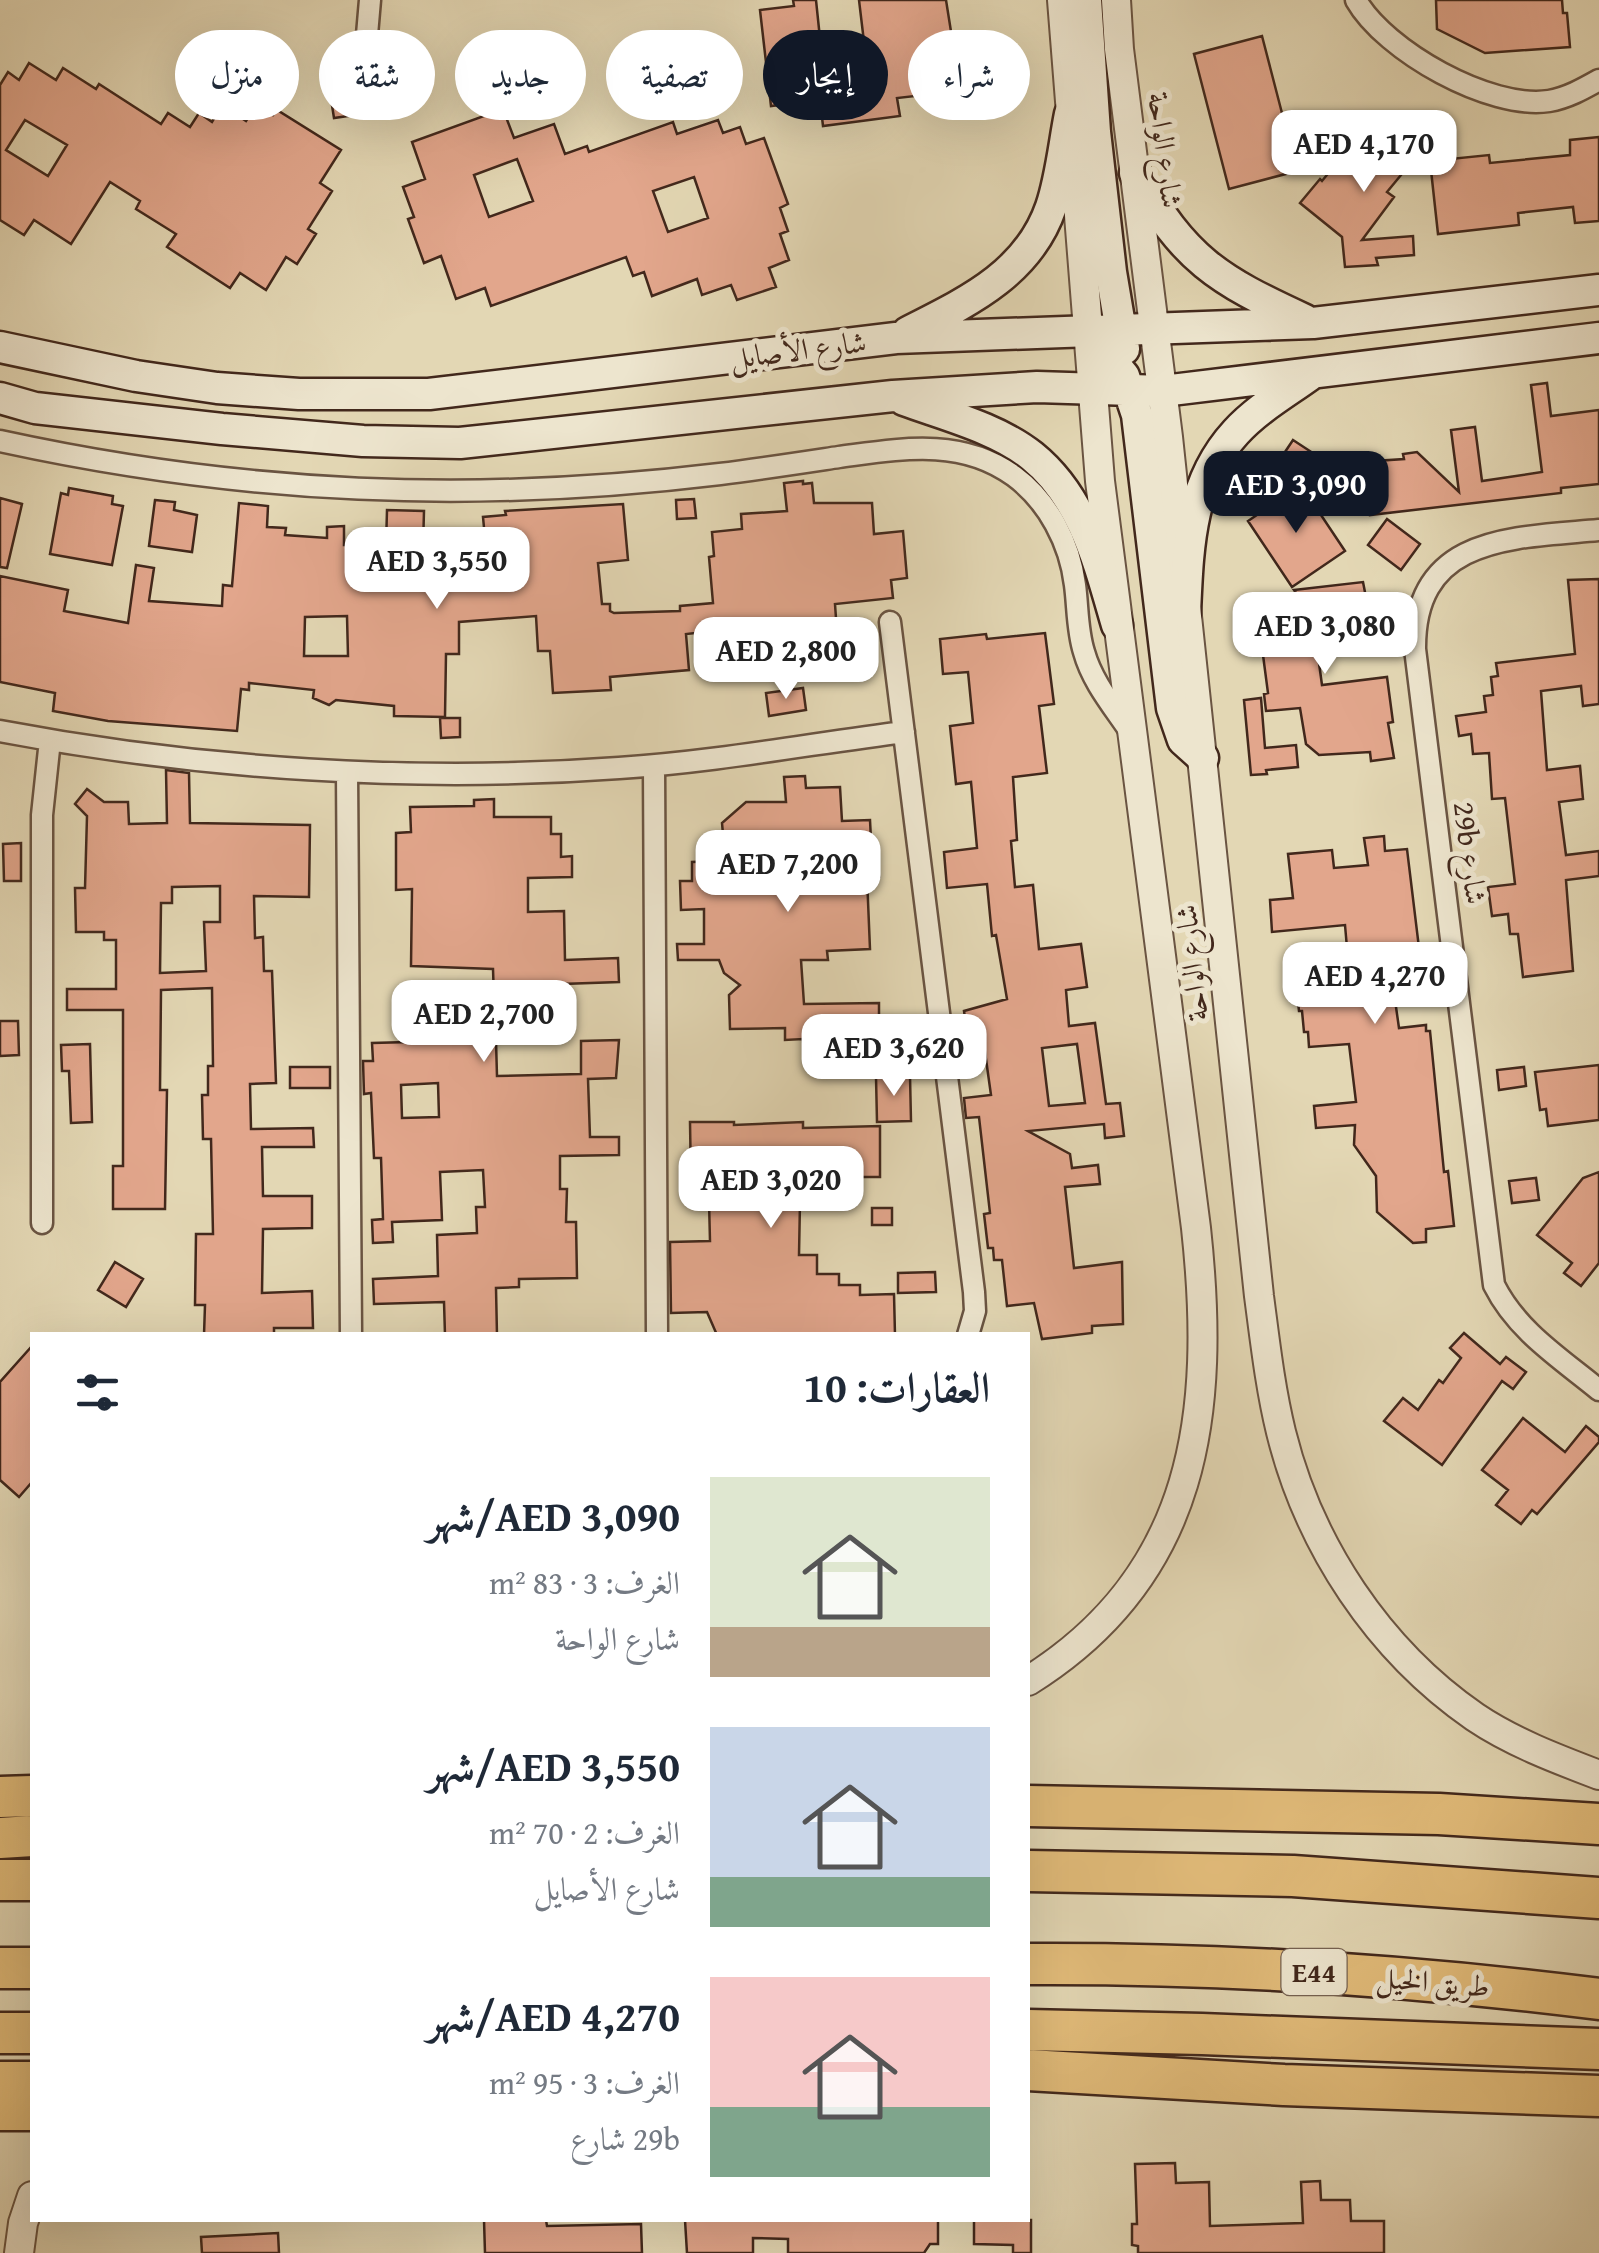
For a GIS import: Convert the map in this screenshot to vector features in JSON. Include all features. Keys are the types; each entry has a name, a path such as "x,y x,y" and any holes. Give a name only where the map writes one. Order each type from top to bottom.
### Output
{"highway":[{"path":"1030,1793 1098,1807"},
{"path":"0,1797 30,1796"},
{"path":"1030,1806 1438,1814 1599,1824"},
{"path":"0,1838 30,1836"},
{"path":"1030,1871 1293,1876 1599,1898"},
{"path":"0,1880 30,1880"},
{"name":"طريق الخيل","path":"1030,1964 1349,1974 1599,2000"},
{"path":"0,1968 30,1968"},
{"path":"1030,2030 1599,2049"},
{"path":"0,2032 30,2033"},
{"path":"1030,2070 1284,2085 1599,2096"},
{"path":"1030,2091 1153,2076"},
{"path":"0,2082 30,2082"},
{"path":"0,2110 30,2110"}],"main road":[{"path":"1086,0 1096,132 1120,330 1139,373 1163,391"},
{"path":"896,338 980,294 1026,256 1052,204 1070,114"},
{"path":"1135,173 1155,207 1196,259 1232,286 1313,323"},
{"name":"شارع الأصايل","path":"0,347 136,376 217,388 429,394 896,338 1313,323 1599,290"},
{"path":"1086,330 1113,360 1130,389 1140,438 1172,708 1182,740 1203,758"},
{"name":"شارع الأصايل","path":"0,398 35,408 222,430 363,441 460,443 893,396 1037,387 1163,391 1599,338"},
{"path":"1185,614 1188,550 1206,475 1238,429 1316,370"},
{"path":"893,396 989,433 1033,456 1084,523 1117,625"}],"street":[{"path":"367,30 370,0"},
{"name":"شارع الواحة","path":"1030,1681 1103,1620 1158,1546 1185,1487 1200,1403 1203,1330 1201,1272 1130,732 1091,388 1062,0"},
{"name":"شارع الواحة","path":"1116,0 1118,49 1163,391 1265,1340 1280,1429 1300,1491 1322,1541 1350,1588 1395,1646 1420,1672 1477,1718 1537,1750 1599,1775"},
{"path":"1356,0 1384,31 1416,57 1490,95 1519,102 1549,101 1599,80"},
{"path":"0,441 92,459 268,484 456,493 670,479 921,447 966,453 1017,478 1047,510 1070,559 1079,631 1088,665 1130,732"},
{"name":"29b شارع","path":"1599,530 1500,540 1457,556 1428,586 1419,606 1414,649 1494,1285 1522,1328 1599,1390"},
{"path":"890,622 974,1292 975,1311 969,1332"},
{"path":"0,732 347,772 577,771 654,766 904,732"},
{"path":"42,1223 42,815 50,740"},
{"path":"654,766 657,1332"},
{"path":"347,772 351,1332"},
{"path":"19,2253 30,2202"},
{"path":"0,2238 1,2253"}],"building":[{"path":"793,0 816,0 819,30 763,30 763,36 760,10 794,6"},
{"path":"859,0 946,0 951,30 908,30 908,97 897,98 900,116 888,118 888,30 863,30"},
{"path":"1436,0 1562,0 1570,47 1485,53 1437,29"},
{"path":"1262,36 1297,171 1229,189 1194,54"},
{"path":"29,63 56,80 63,68 96,89 99,84 161,124 168,113 190,127 194,120 293,120 341,150 320,183 332,191 308,229 316,234 297,264 286,257 266,290 240,273 230,288 167,247 176,234 136,209 140,201 110,182 71,244 34,220 24,235 0,220 0,85 8,72 19,80","holes":["25,120 67,145 48,176 6,150"]},
{"path":"1379,118 1420,152 1387,192 1394,197 1362,240 1413,236 1414,255 1376,258 1378,265 1345,267 1342,237 1300,203 1335,165 1338,168"},
{"path":"473,120 507,120 514,138 554,124 565,154 587,146 589,152 673,122 677,134 718,120 723,133 740,127 746,144 764,138 788,204 780,208 788,231 780,234 789,260 769,268 776,287 737,300 731,285 702,295 697,279 652,296 644,272 633,276 626,257 491,306 485,288 456,299 441,256 424,263 408,219 414,217 403,187 425,179 412,142","holes":["517,159 533,201 489,217 474,175","694,177 708,218 668,232 653,191"]},
{"path":"822,120 869,120 823,126"},
{"path":"1599,137 1599,221 1575,223 1573,207 1518,213 1519,225 1438,234 1430,161 1489,155 1490,163 1570,155 1570,140"},
{"path":"1547,383 1551,416 1599,410 1599,484 1561,488 1561,493 1370,515 1367,483 1376,482 1375,461 1404,459 1403,454 1417,452 1459,492 1451,430 1475,427 1482,481 1542,472 1531,385"},
{"path":"1293,440 1319,457 1303,482 1277,464"},
{"path":"784,483 812,483 814,503 872,503 874,534 903,531 907,578 891,580 893,598 835,604 838,647 770,652 771,668 748,671 747,662 726,664 723,630 686,634 689,670 610,677 611,690 553,693 550,651 538,651 536,616 459,622 459,654 446,654 445,717 394,716 394,706 336,700 329,705 313,698 314,690 249,683 249,690 241,689 237,731 108,721 53,711 55,693 0,682 0,576 68,590 64,611 128,623 136,565 154,568 149,601 222,606 223,585 232,586 239,503 268,506 267,527 286,528 285,535 327,538 327,527 344,526 344,545 386,546 387,510 424,511 423,548 486,549 483,517 506,515 505,511 623,504 628,560 598,563 602,604 610,604 614,613 680,611 680,606 713,603 709,557 714,556 712,532 742,529 741,514 787,511","holes":["347,616 348,656 304,656 305,617"]},
{"path":"1301,485 1345,551 1292,587 1248,521"},
{"path":"69,488 113,496 112,504 123,506 112,565 50,554 61,493 68,495"},
{"path":"0,498 22,504 7,568 0,567"},
{"path":"694,499 696,518 677,519 676,500"},
{"path":"155,500 175,502 174,510 197,515 192,552 149,546"},
{"path":"1387,519 1420,544 1401,570 1368,545"},
{"path":"1599,579 1599,704 1583,706 1581,686 1541,691 1547,770 1580,766 1583,799 1559,802 1566,855 1599,851 1599,876 1566,880 1573,971 1523,977 1518,934 1510,934 1508,914 1492,916 1488,887 1515,884 1505,798 1492,799 1489,753 1473,754 1471,734 1459,736 1456,716 1486,712 1484,696 1493,695 1491,677 1498,676 1496,663 1575,654 1568,580"},
{"path":"1363,582 1370,618 1317,624 1313,619 1322,685 1387,677 1394,758 1371,761 1370,752 1319,755 1306,744 1300,708 1266,711 1264,694 1268,693 1258,617 1308,610 1294,590"},
{"path":"1045,633 1054,704 1039,706 1047,773 1013,777 1017,840 1011,841 1015,887 1033,885 1039,949 1081,944 1087,987 1066,990 1069,1026 1095,1023 1106,1104 1120,1103 1124,1136 1105,1138 1104,1124 1028,1131 1070,1154 1072,1168 1098,1165 1100,1184 1065,1187 1074,1268 1122,1262 1123,1324 1092,1326 1092,1333 1042,1339 1034,1303 1007,1306 1002,1260 994,1260 993,1248 988,1248 984,1214 990,1213 979,1117 966,1118 964,1098 991,1095 983,1038 968,1040 964,1011 1007,999 996,935 992,936 987,884 947,888 944,852 977,848 971,782 956,784 950,726 973,723 968,672 943,674 940,639 986,634 987,639","holes":["1077,1044 1085,1103 1049,1106 1042,1048"]},
{"path":"803,688 806,710 769,716 766,693"},
{"path":"1261,698 1265,748 1296,745 1298,767 1251,775 1244,700"},
{"path":"440,718 460,718 460,737 441,738"},
{"path":"166,770 189,773 190,823 310,825 309,897 254,896 255,938 263,937 264,971 272,971 276,1083 250,1084 251,1129 313,1128 314,1147 262,1147 263,1196 312,1196 312,1228 263,1229 262,1293 312,1291 313,1328 204,1332 205,1305 195,1305 196,1234 213,1234 211,1139 203,1139 202,1095 208,1095 208,1066 213,1066 212,988 161,990 160,1090 167,1090 165,1209 113,1209 113,1166 123,1166 123,1010 67,1010 67,989 116,989 116,940 104,940 104,932 76,932 75,888 85,888 87,816 75,804 87,789 104,802 128,802 129,824 167,823","holes":["220,886 220,922 204,922 206,971 160,973 161,903 172,903 172,887"]},
{"path":"805,776 806,788 840,787 842,821 870,820 872,860 878,860 879,877 867,877 870,949 827,951 828,960 801,960 804,1004 879,1003 879,1058 804,1058 803,1039 785,1040 785,1028 730,1029 729,995 740,985 724,973 719,960 678,960 677,944 704,944 704,909 681,910 680,881 692,881 692,862 718,861 717,835 723,834 722,823 746,802 786,802 784,777"},
{"path":"494,799 494,817 551,817 551,834 561,834 561,857 572,856 572,877 528,878 528,912 564,911 565,960 618,958 619,982 562,984 562,1041 496,1041 497,1076 581,1074 581,1041 619,1040 616,1078 588,1079 590,1137 619,1137 619,1155 560,1156 560,1189 567,1189 566,1222 576,1222 577,1278 519,1279 519,1287 496,1288 497,1332 445,1332 444,1302 374,1304 373,1279 438,1276 437,1235 477,1233 476,1207 485,1207 483,1170 440,1172 442,1220 392,1222 393,1242 373,1243 372,1220 383,1219 381,1158 374,1158 371,1093 364,1094 363,1061 373,1061 372,1043 446,1041 424,1019 437,1005 430,999 445,983 495,1030 493,969 411,966 412,889 396,890 396,833 411,832 410,807 474,806 474,800","holes":["438,1083 439,1117 402,1118 401,1085"]},
{"path":"1384,836 1385,851 1407,849 1424,989 1394,993 1399,1028 1426,1025 1426,1031 1430,1031 1444,1172 1448,1171 1454,1226 1426,1229 1426,1242 1413,1243 1377,1212 1376,1176 1354,1145 1355,1125 1316,1128 1314,1106 1356,1102 1349,1044 1309,1047 1295,976 1349,971 1345,925 1272,932 1270,900 1293,898 1288,854 1332,850 1334,868 1368,865 1364,838"},
{"path":"21,843 21,881 4,881 3,844"},
{"path":"0,1021 18,1021 19,1055 0,1056"},
{"path":"90,1044 92,1122 71,1123 69,1071 62,1071 61,1045"},
{"path":"1599,1065 1599,1120 1548,1126 1546,1109 1540,1110 1535,1072"},
{"path":"290,1067 330,1067 330,1088 290,1088"},
{"path":"1524,1067 1526,1086 1499,1090 1497,1070"},
{"path":"910,1076 911,1121 877,1122 876,1077"},
{"path":"690,1122 803,1122 803,1128 880,1126 880,1177 830,1177 831,1192 814,1192 814,1202 800,1202 799,1255 817,1255 817,1274 839,1274 839,1285 860,1285 860,1295 894,1294 895,1332 716,1332 707,1312 671,1313 670,1242 710,1241 709,1201 685,1202 684,1182 691,1182"},
{"path":"1599,1172 1599,1263 1581,1286 1564,1273 1572,1263 1537,1235 1583,1178"},
{"path":"1536,1178 1539,1200 1512,1203 1509,1181"},
{"path":"872,1208 892,1208 892,1225 872,1225"},
{"path":"115,1262 143,1279 126,1307 98,1290"},
{"path":"935,1272 936,1292 898,1293 898,1273"},
{"path":"1464,1333 1500,1364 1506,1357 1526,1372 1513,1389 1502,1381 1442,1465 1384,1421 1403,1398 1418,1410 1439,1380 1443,1383 1461,1358 1450,1348"},
{"path":"30,1348 30,1484 19,1497 0,1480 0,1382"},
{"path":"1523,1418 1565,1452 1586,1426 1599,1437 1599,1442 1537,1514 1532,1510 1521,1524 1496,1505 1508,1490 1482,1470"},
{"path":"1175,2163 1176,2183 1209,2182 1210,2226 1303,2223 1301,2182 1320,2181 1321,2200 1350,2200 1351,2221 1384,2221 1384,2253 1138,2253 1138,2246 1132,2245 1132,2224 1137,2224 1135,2164"},
{"path":"1031,2220 1031,2253 1013,2253 1013,2245 974,2244 974,2222"},
{"path":"484,2222 546,2222 547,2226 641,2224 642,2253 485,2253"},
{"path":"685,2222 938,2222 938,2244 930,2244 924,2253 788,2253 788,2239 753,2238 753,2253 687,2253"},
{"path":"278,2233 279,2253 202,2253 201,2237"}]}
